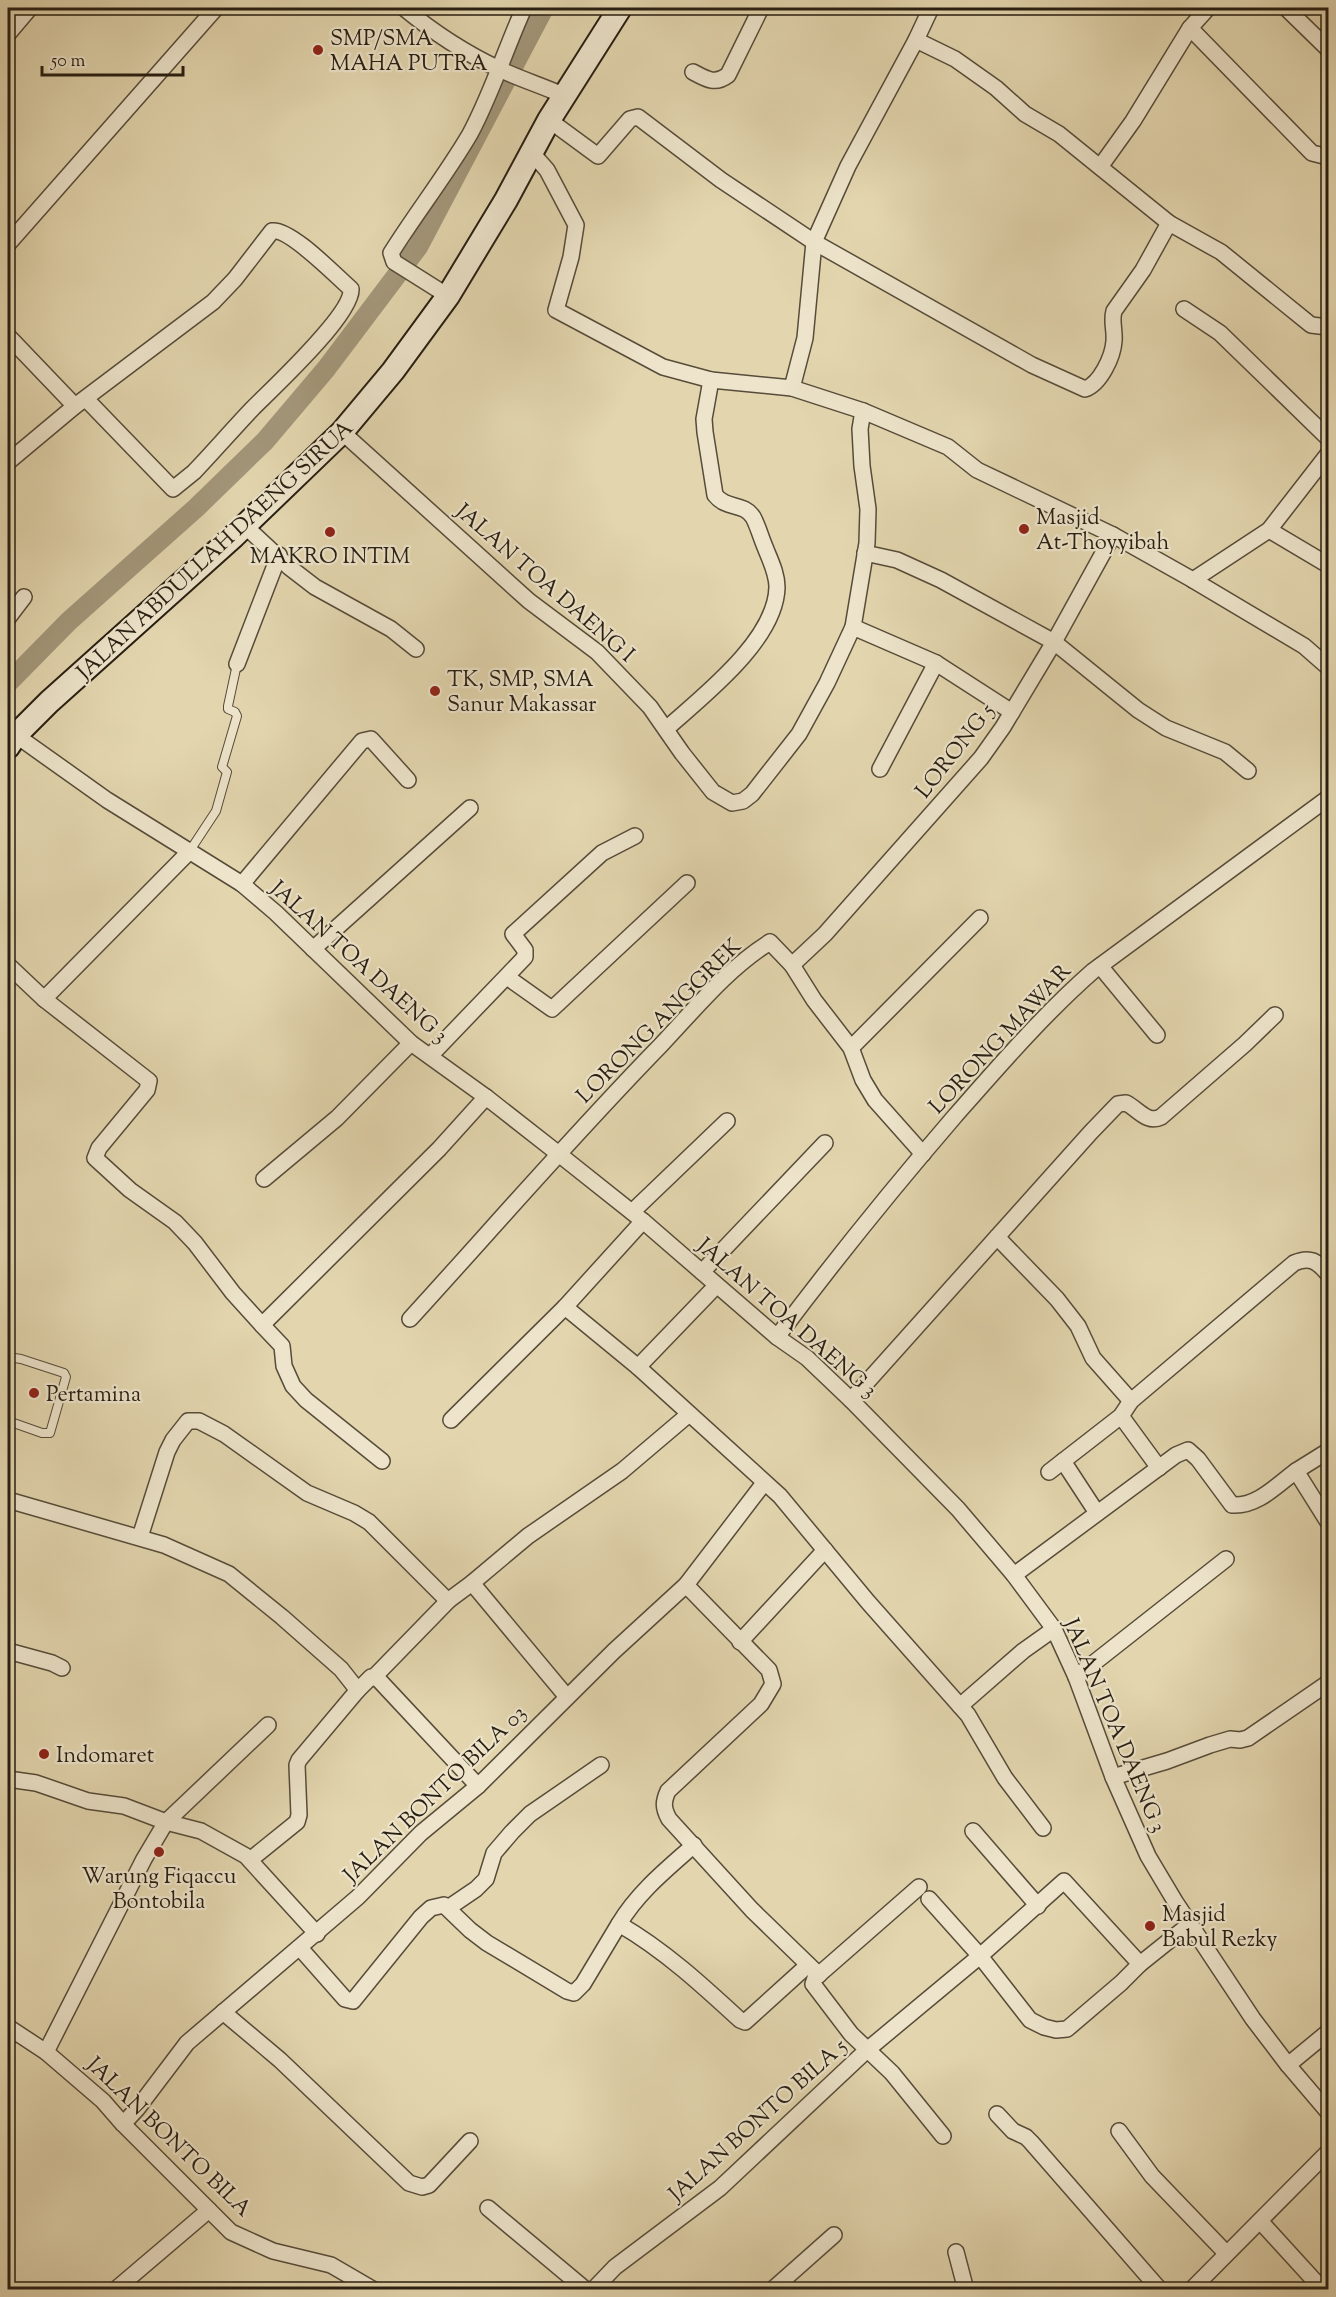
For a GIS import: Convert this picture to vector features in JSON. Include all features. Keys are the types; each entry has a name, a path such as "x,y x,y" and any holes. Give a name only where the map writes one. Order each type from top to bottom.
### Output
{"main road":[{"name":"JALAN ABDULLAH DAENG SIRUA","path":"10,737 245,526 342,432 393,371 532,153 549,120 557,92 621,8"}],"street":[{"path":"8,34 30,8"},
{"path":"8,244 216,8"},
{"path":"404,8 429,28 504,71 557,92"},
{"path":"444,293 394,262 392,253 469,136 504,71 524,8"},
{"path":"693,72 713,81 719,81 728,75 761,8"},
{"path":"792,388 805,338 814,243 848,166 931,8"},
{"path":"1100,167 1133,121 1190,28 1208,8"},
{"path":"1286,8 1329,49"},
{"path":"1190,28 1312,153 1329,158"},
{"path":"916,40 955,59 996,88 1025,114 1059,134 1169,223 1221,252 1311,325 1329,327"},
{"path":"549,120 598,156 630,119 638,117 721,180 814,243 1032,365 1084,389 1096,383 1112,352 1114,311 1143,270 1169,223"},
{"path":"532,153 547,170 576,225 571,257 556,310 663,367 711,380 792,388 863,411 948,447 977,470 1113,535 1193,580 1304,646 1329,667"},
{"path":"8,336 81,402 173,489 194,472 316,343 344,309 351,289 294,240 278,230 272,231 235,279 213,302 81,402 8,462"},
{"path":"1184,309 1220,333 1329,438"},
{"path":"666,729 722,679 748,651 767,620 777,588 776,574 754,519 747,510 721,502 715,495 704,419 711,380"},
{"path":"863,411 860,429 868,509 865,553 853,627 936,663 1012,712"},
{"name":"JALAN TOA DAENG I","path":"342,432 529,600 597,652 650,707 713,792 732,803 743,801 752,794 799,734 827,683 853,627"},
{"path":"1193,580 1269,530 1329,454"},
{"path":"245,526 279,555 289,567 315,587 391,629 416,649"},
{"path":"1269,530 1329,565"},
{"name":"LORONG 5","path":"792,965 825,934 981,758 1054,642 1113,535"},
{"path":"865,553 897,560 941,579 1054,642 1138,710 1166,728 1225,752 1248,771"},
{"path":"237,664 279,555"},
{"path":"8,618 24,597"},
{"path":"880,769 936,663"},
{"name":"JALAN TOA DAENG 3","path":"10,737 242,884 276,913 411,1043 486,1096 638,1217 777,1337 807,1358 958,1509 1014,1575 1054,1629 1076,1677 1113,1777 1148,1856 1253,2019 1288,2066 1329,2112"},
{"path":"242,884 362,741 371,738 408,780"},
{"name":"LORONG MAWAR","path":"777,1337 831,1265 923,1154 1013,1049 1064,996 1100,966 1329,798"},
{"path":"313,949 470,808"},
{"path":"430,1056 525,957 525,950 513,934 602,853 635,836"},
{"path":"44,999 189,852"},
{"path":"507,977 552,1009 687,883"},
{"path":"851,1048 980,918"},
{"name":"LORONG ANGGREK","path":"560,1155 641,1065 751,954 770,942 792,965"},
{"path":"8,965 44,999 150,1083 147,1090 99,1148 95,1158 130,1190 175,1222 195,1243 233,1293 282,1347 284,1366 293,1386 306,1400 382,1461"},
{"path":"792,965 814,1000 851,1048 863,1080 875,1100 923,1154"},
{"path":"1100,966 1157,1035"},
{"path":"851,1400 1118,1104 1126,1103 1153,1120 1161,1118 1275,1015"},
{"path":"264,1179 337,1118 411,1043"},
{"path":"262,1325 265,1319 319,1269 431,1157 486,1096"},
{"path":"451,1420 565,1307 638,1217 727,1121"},
{"path":"702,1272 825,1143"},
{"path":"410,1319 560,1155"},
{"path":"997,1237 1057,1299 1078,1326 1093,1358 1131,1401"},
{"path":"1049,1472 1121,1416 1131,1401 1294,1263 1305,1258 1313,1260 1329,1274"},
{"path":"638,1367 716,1286"},
{"path":"565,1307 638,1367 688,1415 780,1496 968,1715 1005,1778 1043,1828"},
{"path":"250,1860 297,1822 299,1815 297,1766 299,1760 357,1691 371,1677 374,1677 448,1600 528,1536 622,1471 688,1415"},
{"path":"1121,1416 1160,1468"},
{"path":"140,1537 167,1452 183,1425 192,1420 224,1434 307,1493 369,1522 442,1597 448,1600"},
{"path":"1014,1575 1176,1455 1188,1450 1198,1459 1232,1506 1244,1506 1259,1498 1329,1450"},
{"path":"1063,1461 1097,1513"},
{"path":"1296,1471 1329,1522"},
{"name":"JALAN BONTO BILA 03","path":"123,2124 187,2043 358,1897 421,1833 478,1786 614,1651 686,1585 764,1483"},
{"path":"8,1500 164,1545 229,1574 341,1669 357,1691"},
{"path":"740,1642 825,1550"},
{"path":"1076,1677 1226,1559"},
{"path":"472,1583 567,1697"},
{"path":"686,1585 769,1670 773,1684 761,1704 668,1791 663,1801 664,1809 669,1819 752,1910 814,1970 813,1985 851,2034 892,2073 943,2136"},
{"path":"960,1706 1023,1651 1054,1629"},
{"path":"8,1652 52,1663 62,1668"},
{"path":"374,1677 419,1721 478,1786"},
{"path":"1113,1777 1167,1761 1210,1744 1230,1739 1248,1738 1329,1683"},
{"path":"46,2052 144,1859 166,1822 268,1725"},
{"path":"448,1908 476,1889 486,1879 494,1853 530,1814 601,1765"},
{"path":"8,1779 36,1783 88,1801 124,1806 166,1822 201,1831 229,1845 250,1860 317,1934"},
{"path":"973,1831 1038,1906"},
{"path":"300,1948 345,1999 353,2001 421,1917 430,1908 444,1905 487,1943 571,1993 578,1991 583,1984 627,1910 646,1888 694,1845"},
{"name":"JALAN BONTO BILA 5","path":"593,2289 615,2267 720,2188 867,2050 980,1956 1064,1881 1140,1964"},
{"path":"619,1924 662,1951 743,2022 924,1893 980,1956 1030,2019 1044,2027 1056,2030 1067,2029 1140,1964 1190,1924"},
{"path":"223,2012 280,2060 409,2183 422,2187 429,2185 470,2141"},
{"name":"JALAN BONTO BILA","path":"8,2027 46,2052 103,2101 231,2232 273,2251 331,2265 364,2287"},
{"path":"1288,2066 1329,2032"},
{"path":"997,2114 1012,2131 1026,2137 1031,2142 1160,2289"},
{"path":"1119,2131 1152,2176 1226,2253"},
{"path":"1191,2289 1329,2152"},
{"path":"488,2208 586,2289"},
{"path":"115,2289 209,2210"},
{"path":"1260,2221 1323,2289"},
{"path":"772,2289 834,2235"},
{"path":"956,2252 966,2289"}],"lane":[{"path":"189,852 216,811 227,772 222,767 237,716 236,712 228,709 237,664"},
{"path":"8,1357 64,1373 66,1377 50,1433 42,1433 8,1420"}],"waterway":[{"path":"8,683 69,621 196,508 265,441 326,369 418,247 544,8"}],"place":[{"name":"SMP/SMA MAHA PUTRA","path":"318,50"},
{"name":"Masjid At-Thoyyibah","path":"1024,529"},
{"name":"MAKRO INTIM","path":"330,532"},
{"name":"TK, SMP, SMA Sanur Makassar","path":"435,691"},
{"name":"Pertamina","path":"34,1393"},
{"name":"Indomaret","path":"44,1754"},
{"name":"Warung Fiqaccu Bontobila","path":"159,1852"},
{"name":"Masjid Babul Rezky","path":"1150,1926"}]}
